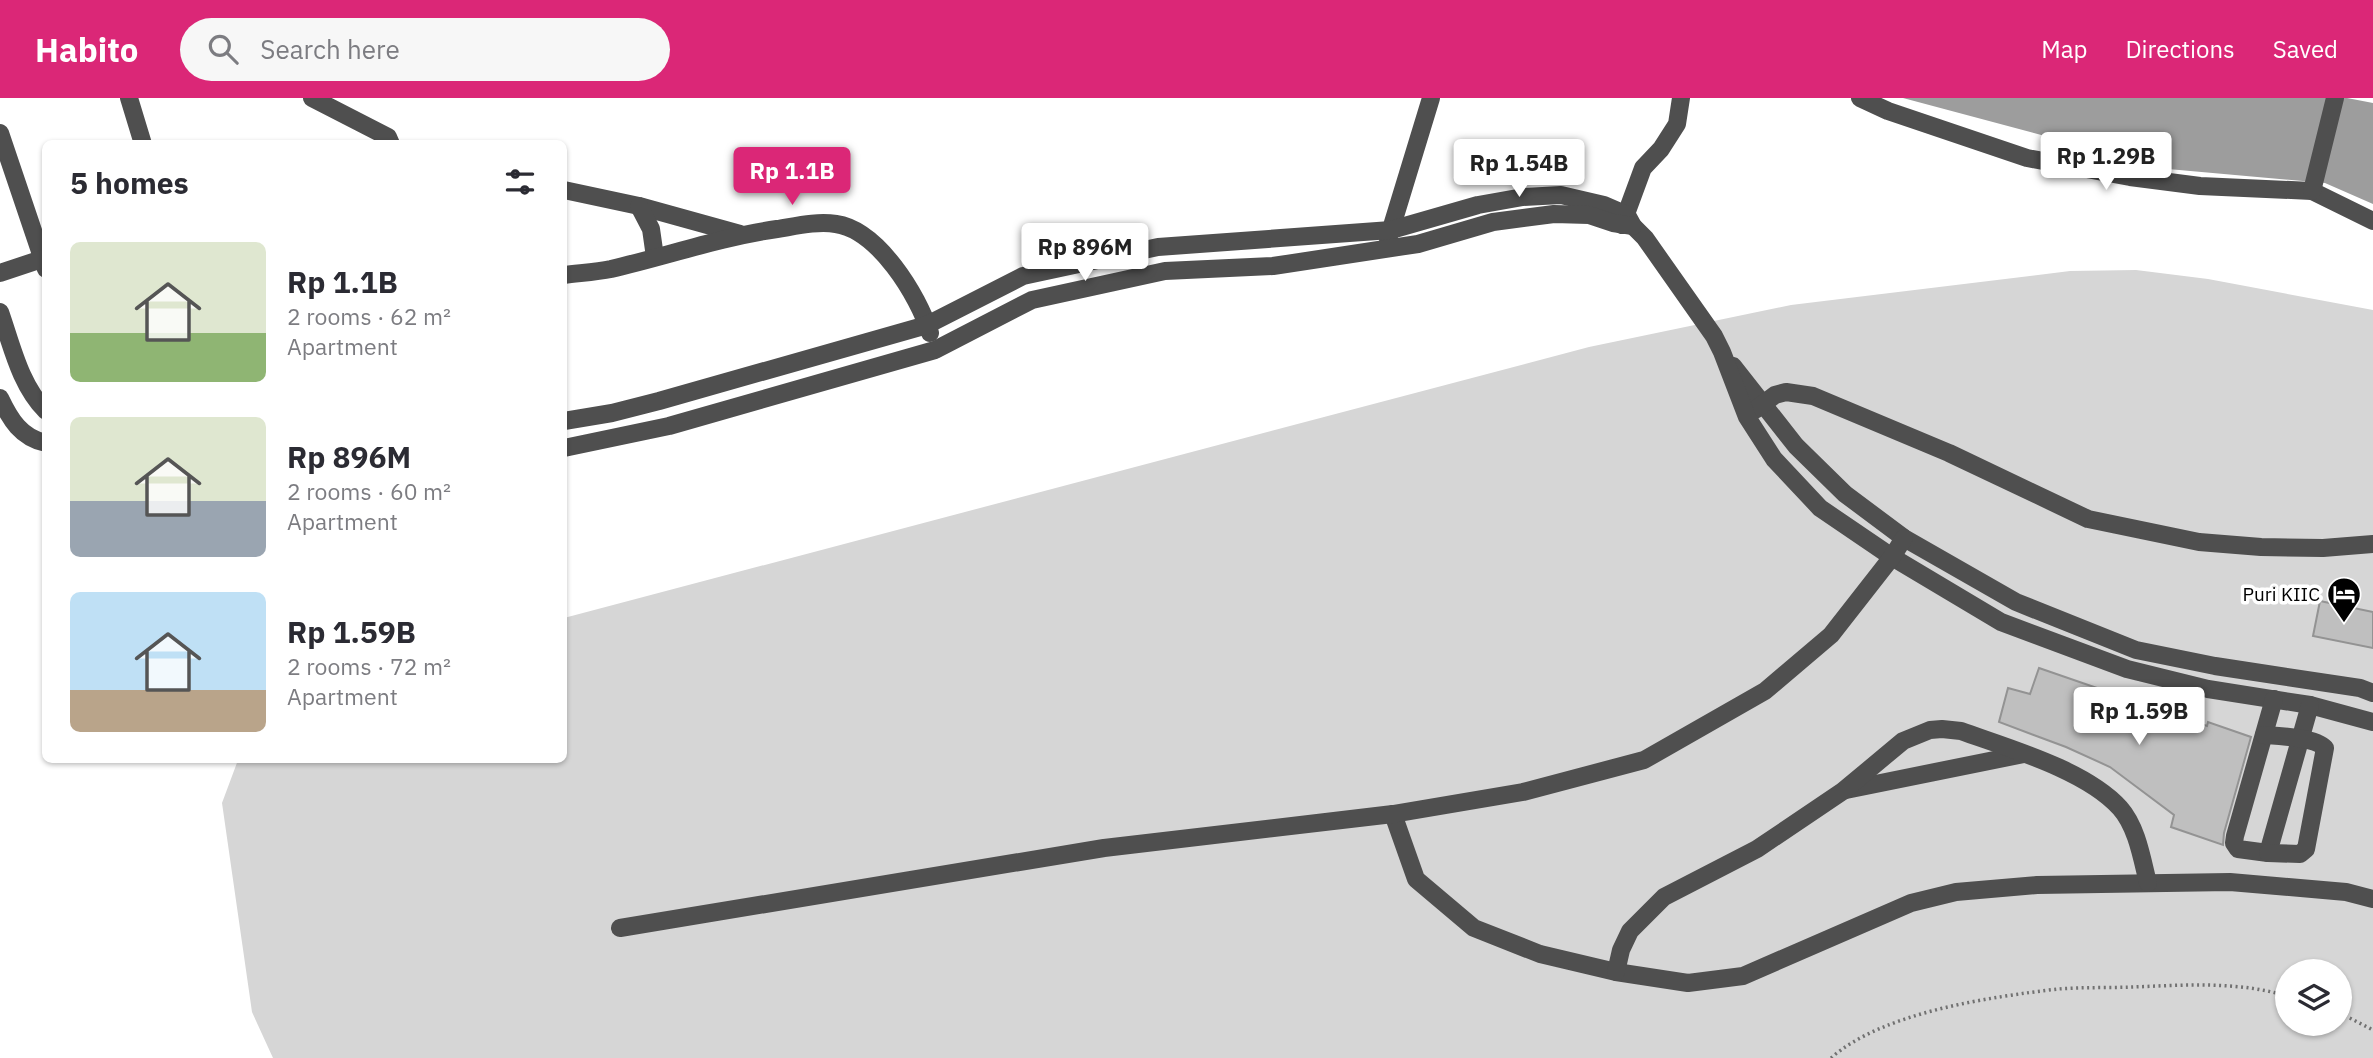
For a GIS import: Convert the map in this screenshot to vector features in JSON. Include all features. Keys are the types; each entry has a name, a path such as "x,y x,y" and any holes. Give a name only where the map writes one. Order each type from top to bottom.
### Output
{"street":[{"path":"129,98 142,140"},
{"path":"312,98 389,140"},
{"path":"1386,248 1431,98"},
{"path":"1632,226 1643,168 1661,149 1677,124 1681,98"},
{"path":"1860,98 1888,111 2049,163 2200,186 2314,183 2373,221"},
{"path":"2314,183 2335,98"},
{"path":"0,133 42,258"},
{"path":"567,191 639,206 741,234"},
{"path":"567,420 659,401 927,325 1023,276 1158,247 1391,230 1478,205 1523,197 1561,195 1604,205 1632,226 1671,275 1722,352 1796,446 1845,494 1904,538 2017,602 2136,649 2215,666 2373,692"},
{"path":"639,206 651,229 655,257"},
{"path":"567,446 669,426 935,350 1032,300 1165,271 1273,266 1418,244 1493,222 1553,214 1589,215 1632,226"},
{"path":"567,275 609,269 741,234 816,223 837,224 856,232 883,252 902,277 927,325 935,350"},
{"path":"0,273 42,264"},
{"path":"0,312 22,374 33,397 42,407"},
{"path":"1722,352 1747,417 1774,459 1820,508 1892,557 2001,622 2127,669 2207,689 2310,705 2373,722"},
{"path":"1747,417 1775,395 1786,392 1813,396 1950,453 2088,519 2199,542 2323,548 2373,544"},
{"path":"0,398 8,416 22,433 33,441 42,442"},
{"path":"620,928 1104,848 1393,814 1523,793 1644,760 1765,691 1831,635 1904,538"},
{"path":"2264,735 2301,739 2322,744 2325,748 2306,849 2300,854 2238,849 2234,843 2264,735 2274,699"},
{"path":"2268,853 2310,705"},
{"path":"1616,972 1620,950 1630,931 1664,897 1757,849 1843,791 1903,741 1930,730 1961,731 2080,777 2120,807 2136,839 2148,883"},
{"path":"1843,791 2025,754"},
{"path":"1393,814 1416,878 1474,928 1540,954 1616,972 1688,983 1742,976 1911,903 1956,892 2037,885 2230,882 2346,892 2373,899"}],"path":[{"path":"1831,1058 1842,1048 1897,1021 1974,1002 2060,989 2202,984 2275,993"},
{"path":"2352,1019 2373,1030"}],"shaded area":[{"path":"1903,98 2347,98 2373,103 2373,204 2325,183 2168,169"},
{"path":"2136,270 2208,279 2373,310 2373,1058 273,1058 252,1012 222,803 237,763 567,763 567,617 1589,347 1791,305 2070,271"}],"building":[{"name":"Puri KIIC","path":"2320,601 2373,612 2373,648 2313,636"},
{"path":"2039,668 2207,726 2208,722 2251,737 2223,845 2171,827 2174,815 2110,767 1999,722 2008,688 2030,694"}],"place":[{"name":"Puri KIIC","path":"2344,624"}]}
